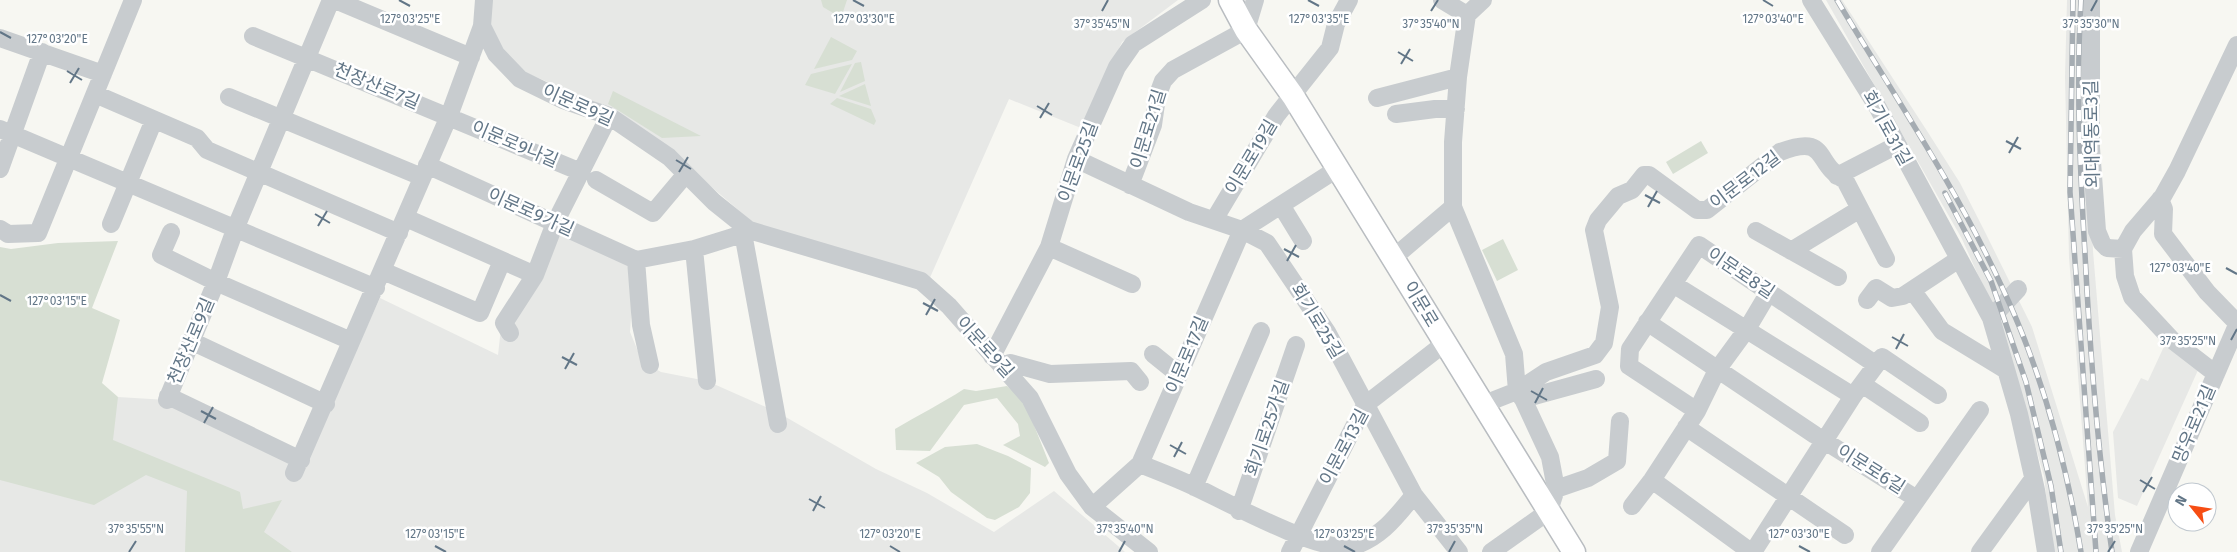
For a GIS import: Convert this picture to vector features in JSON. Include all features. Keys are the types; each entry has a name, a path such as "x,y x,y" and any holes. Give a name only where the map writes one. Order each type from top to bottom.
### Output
{"main road":[{"name":"이문로","path":"1230,0 1246,30 1293,96 1574,552"}],"street":[{"path":"0,229 8,234 38,233 71,158 133,0"},
{"name":"천장산로9길","path":"326,404 298,466 168,398 281,117 331,0"},
{"path":"334,0 471,57"},
{"path":"190,341 326,404 449,116 482,26 484,0"},
{"name":"이문로25길","path":"997,361 1049,247 1076,159 1117,67 1128,50 1140,39 1202,0"},
{"path":"1246,30 1255,0"},
{"path":"1293,96 1330,48 1336,24 1349,0"},
{"path":"1442,0 1468,15"},
{"path":"1483,0 1468,15 1458,77 1452,207 1514,354 1520,395 1550,457 1556,489 1549,511 1491,552"},
{"name":"회기로31길","path":"1811,0 1874,100 1991,318 2019,414 2032,479 2036,490 2046,552"},
{"name":"외대역동로3길","path":"2091,0 2091,148 2097,231 2102,243 2107,248 2123,250"},
{"name":"이문로9길","path":"482,26 496,54 520,79 563,100 609,116 669,157 685,175 748,232 921,281 948,306 1030,398 1068,474 1092,507 1149,552"},
{"name":"이문로21길","path":"1130,185 1153,125 1157,97 1163,81 1173,70 1246,30"},
{"path":"252,36 306,56"},
{"path":"0,38 103,74"},
{"path":"2216,374 2172,340 2132,297 2125,276 2123,250 2133,231 2160,200 2177,171 2237,45"},
{"path":"0,168 7,132 42,52"},
{"name":"천장산로7길","path":"306,56 449,116"},
{"path":"1377,98 1458,77"},
{"path":"95,94 197,138 207,150 259,172 502,261 535,275"},
{"name":"이문로19길","path":"1214,220 1276,116 1293,96"},
{"path":"228,97 424,171"},
{"path":"1396,114 1435,109 1456,109"},
{"name":"이문로9나길","path":"449,116 588,176"},
{"name":"이문로9나길","path":"480,313 507,328 535,275 555,223 588,176 609,116"},
{"path":"111,224 154,120"},
{"path":"7,132 236,227 376,288"},
{"path":"1837,176 1897,144"},
{"name":"이문로12길","path":"1520,395 1546,372 1595,355 1601,349 1606,338 1610,307 1594,230 1598,220 1618,196 1632,190 1644,175 1651,176 1697,210 1708,210 1780,152 1794,147 1810,146 1821,151 1832,173 1845,180 1886,259"},
{"name":"회기로25길","path":"1076,159 1189,212 1242,230 1264,240 1327,332 1414,495 1458,552"},
{"path":"1242,230 1337,169"},
{"name":"이문로9가길","path":"424,171 555,223 636,260"},
{"path":"588,176 653,213 685,175"},
{"path":"2160,200 2164,209 2163,234 2207,292 2237,324"},
{"path":"1281,205 1303,242"},
{"path":"1393,258 1452,207"},
{"path":"1792,251 1860,209"},
{"name":"이문로17길","path":"1092,507 1140,464 1242,230"},
{"path":"1756,231 1838,277"},
{"name":"천장산로9길","path":"171,232 161,255 216,282"},
{"path":"650,365 641,325 636,260 694,249 748,232 778,424"},
{"name":"이문로8길","path":"1696,411 1629,366 1630,348 1700,245 1875,364 1882,357 1938,395"},
{"path":"1049,247 1132,284"},
{"path":"694,249 707,381"},
{"path":"1867,300 1876,288 1892,298 1903,296 1959,258"},
{"path":"383,271 480,313 502,261"},
{"path":"216,282 351,342"},
{"path":"1673,284 1747,329 1920,423"},
{"path":"1991,318 2018,289"},
{"path":"1912,290 1942,331 2006,370"},
{"path":"1632,506 1652,480 1686,427 1717,370 1747,329 1769,292"},
{"path":"1647,322 1824,440"},
{"name":"망우로21길","path":"2140,552 2237,324"},
{"path":"1194,487 1261,331"},
{"name":"이문로13길","path":"1293,544 1365,405 1445,342"},
{"name":"회기로25가길","path":"1239,511 1296,345"},
{"path":"1153,354 1179,375"},
{"path":"997,361 1050,374 1130,371 1140,382"},
{"path":"1652,480 1752,552 1875,364"},
{"name":"이문로12길","path":"1484,404 1596,379"},
{"name":"이문로6길","path":"1880,552 1980,410"},
{"path":"1556,489 1588,478 1617,461 1620,421"},
{"path":"1686,427 1845,535"},
{"name":"이문로6길","path":"1824,440 1918,498"},
{"path":"1140,464 1194,487 1239,511 1293,544 1350,548 1385,530 1414,495"},
{"path":"1980,552 2032,479"}],"shaded area":[{"path":"489,0 1178,0 1122,42 1081,128 1009,99 928,282 757,226 693,171 605,106 524,72 503,49 488,19"},
{"path":"821,0 847,0 843,12 841,11 838,16 823,7"},
{"path":"1826,0 1842,0 1960,183 2032,327 2088,507 2069,257 2065,77 2067,0 2091,0 2089,117 2093,251 2115,515 2122,552 2052,552 2044,476 2000,324 1962,239"},
{"path":"831,37 857,51 852,60 814,69"},
{"path":"861,62 865,81 840,92 855,63"},
{"path":"852,64 835,94 805,85 811,74"},
{"path":"865,84 871,106 839,96"},
{"path":"613,91 701,136 662,138 608,104"},
{"path":"837,98 871,109 876,121 874,125 830,104"},
{"path":"1701,141 1708,153 1673,174 1666,162"},
{"path":"555,229 627,260 632,302 630,332 642,361 661,372 707,381 777,412 876,469 927,493 994,532 1054,491 1125,552 0,552 0,480 59,471 118,397 167,400 303,466 380,298 498,355 501,328"},
{"path":"1503,239 1518,270 1497,281 1482,250"},
{"path":"118,241 92,308 120,320 102,383 118,397 113,440 240,492 243,509 282,500 264,532 292,552 185,552 187,491 146,475 94,505 0,480 0,247 11,249 58,243"},
{"path":"2167,340 2203,359 2137,506 2118,498 2113,432 2141,378 2148,381"},
{"path":"1007,386 1024,400 1049,463 1045,467 1003,445 1020,436 1018,424 997,398 964,405 930,451 896,450 895,429 964,389 976,391"},
{"path":"977,444 1008,456 1031,468 1030,493 1019,507 995,520 987,518 951,492 939,477 916,463 945,447"}],"railway":[{"path":"1837,0 1944,176 2001,285 2040,382 2060,450 2081,552"},
{"path":"2073,0 2070,192 2096,552"},
{"path":"2081,0 2079,127 2087,291 2099,441 2112,552"},
{"path":"1945,193 1991,281 2026,382 2051,486 2061,552"}]}
